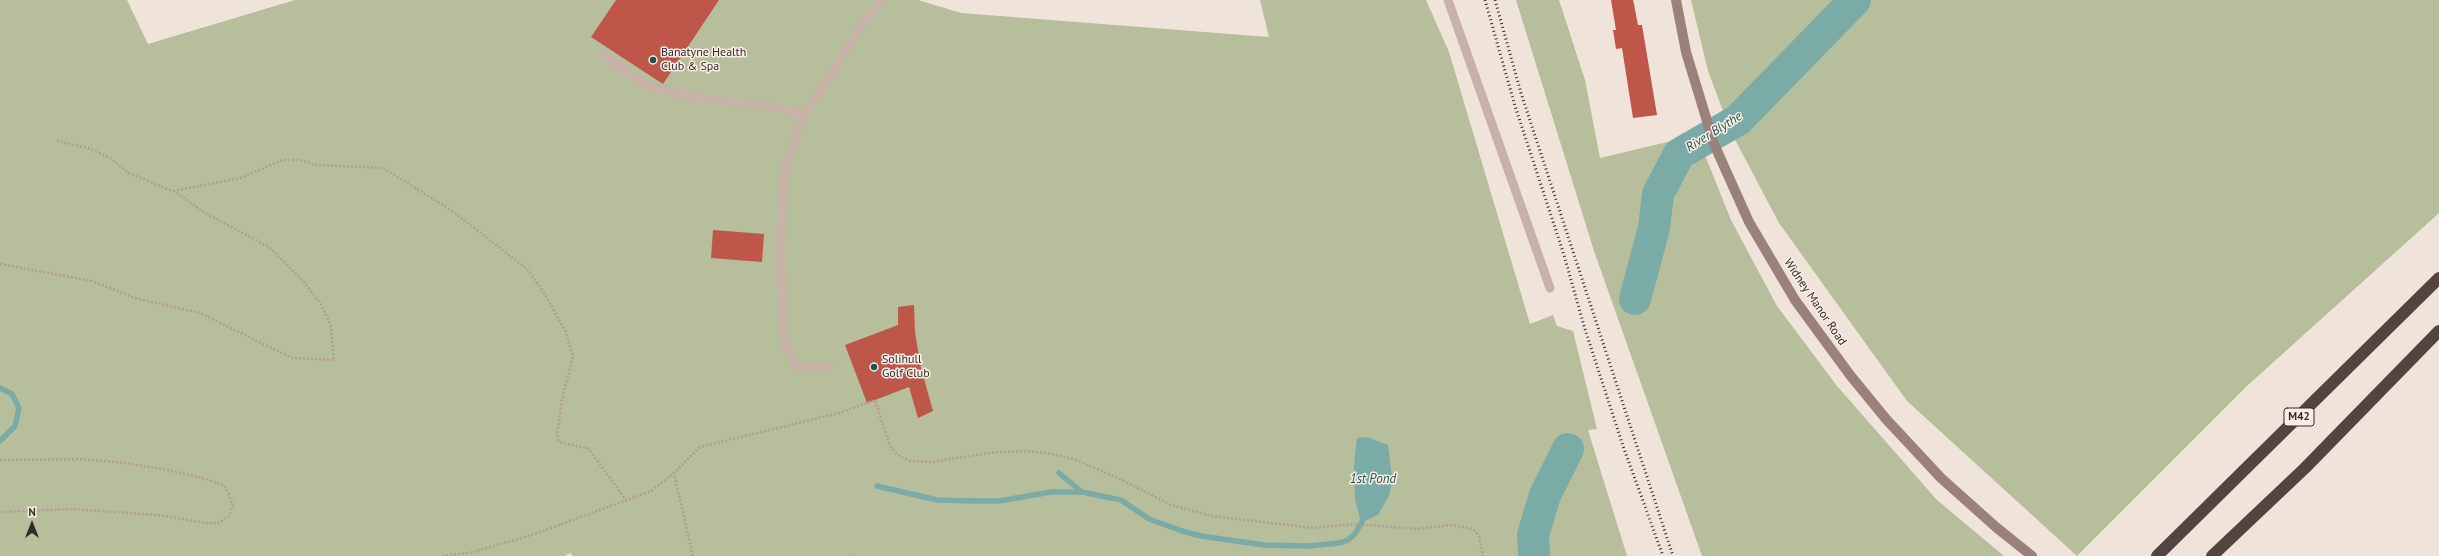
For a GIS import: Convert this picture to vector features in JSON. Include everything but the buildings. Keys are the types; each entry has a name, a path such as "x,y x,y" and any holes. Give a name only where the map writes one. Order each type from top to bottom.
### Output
{"highway":[{"name":"M42","path":"2157,556 2439,278"},
{"path":"2212,556 2305,468 2439,331"}],"street":[{"name":"Widney Manor Road","path":"1676,0 1686,52 1714,144 1749,222 1795,300 1850,375 1886,419 1941,478 1997,528 2032,556"}],"lane":[{"path":"832,367 797,367 784,340 780,253 784,172 804,115 864,22 882,0"},
{"path":"1448,0 1550,288"},
{"path":"602,55 650,87 699,98 771,106 804,115"}],"path":[{"path":"0,264 92,281 135,298 200,314 292,358 334,360 331,326 321,304 303,280 269,247 205,213 172,191 129,172 110,158 88,148 57,141"},
{"path":"172,191 240,178 283,160 300,160 316,166 383,168 451,210 527,269 543,290 566,332 573,357 562,399 557,435 559,442 589,449 626,500"},
{"path":"442,556 469,553 535,534 651,491 674,473 700,447 839,414 875,400 890,446 898,455 909,462 930,462 997,452 1027,451 1053,454 1074,459 1118,478 1171,505 1212,516 1314,528 1356,524 1416,529 1450,525 1473,529 1479,536 1483,556"},
{"path":"0,460 78,459 118,462 167,470 203,478 225,486 233,505 229,516 219,523 205,523 158,515 72,509 0,512"},
{"path":"674,473 693,556"},
{"path":"850,556 855,556"}],"green space":[{"path":"0,0 127,0 148,44 295,0 918,0 961,13 1269,37 1260,0 1426,0 1449,52 1530,324 1553,315 1557,326 1573,331 1597,429 1588,430 1627,556 573,556 570,553 565,556 0,556"},
{"path":"1516,0 1559,0 1585,80 1600,158 1697,135 1731,220 1777,306 1837,386 1937,500 2004,556 1702,556 1594,251"},
{"path":"1691,0 2439,0 2439,213 2248,385 2077,556 1907,401 1779,223 1731,132 1708,71"}],"water":[{"name":"1st Pond","path":"1367,437 1388,445 1392,477 1390,493 1379,514 1365,521 1360,519 1355,499 1354,465 1357,438"}],"waterway":[{"name":"River Blythe","path":"1635,299 1654,228 1658,194 1679,154 1738,120 1855,0"},
{"path":"0,388 12,394 19,408 15,426 0,441"},
{"name":"River Blythe","path":"1534,556 1533,535 1545,495 1568,449"},
{"path":"1059,473 1082,492"},
{"path":"877,486 937,500 999,501 1051,492 1082,492 1121,500 1149,519 1182,531 1201,536 1264,545 1309,546 1339,543 1348,540 1355,534 1363,520"}],"railway":[{"path":"1485,0 1515,106 1564,255 1584,326 1623,446 1663,556"},
{"path":"1495,0 1521,93 1673,556"}],"place":[{"name":"Banatyne Health Club & Spa","path":"653,60"},
{"name":"Solihull Golf Club","path":"874,367"}]}
